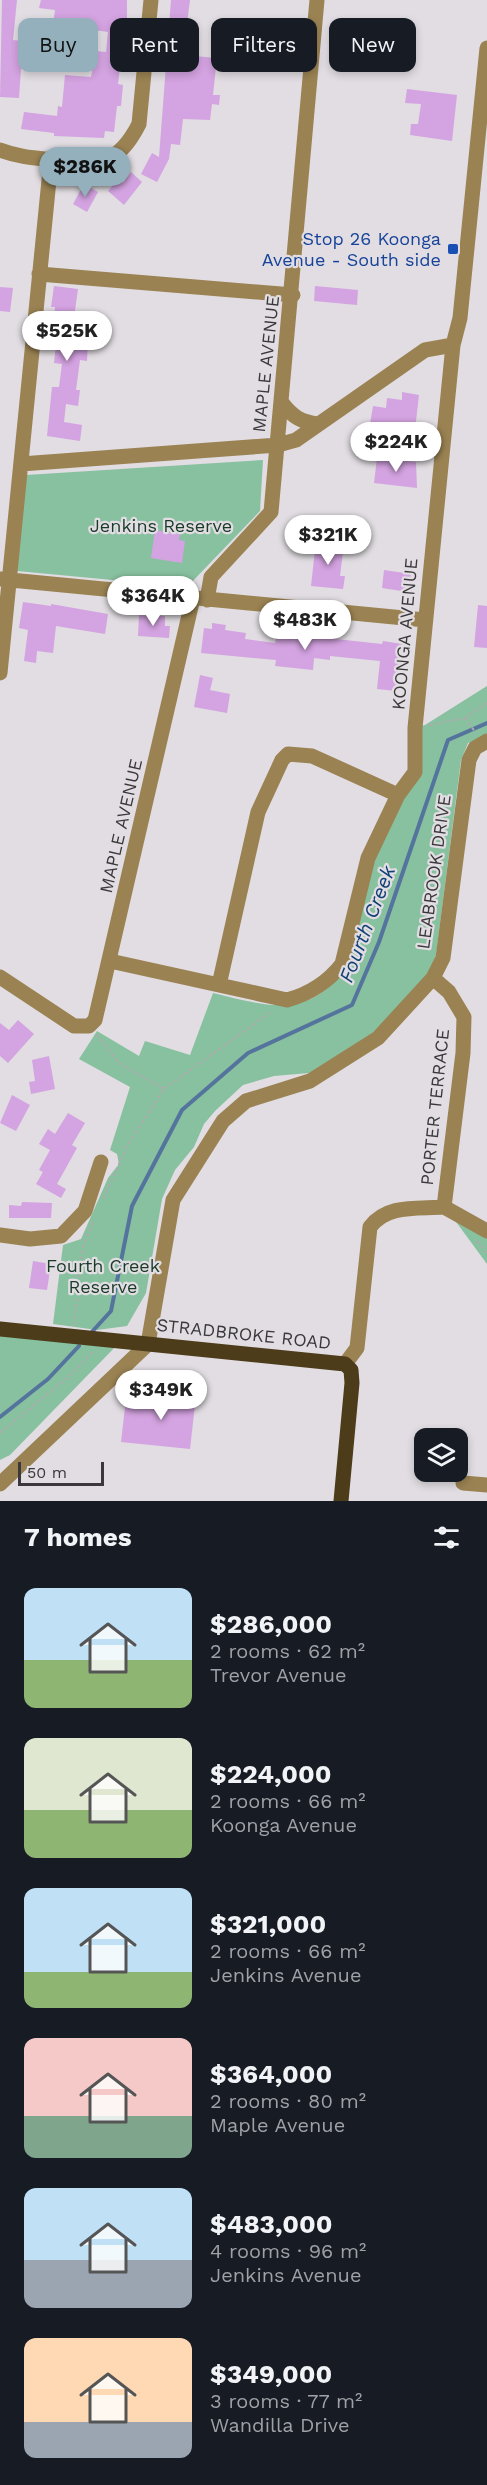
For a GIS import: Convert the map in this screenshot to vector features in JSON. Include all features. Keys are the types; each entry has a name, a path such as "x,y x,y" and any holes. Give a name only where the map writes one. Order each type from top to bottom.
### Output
{"main road":[{"name":"STRADBROKE ROAD","path":"0,1329 345,1364 351,1370 352,1383 341,1501"}],"street":[{"path":"0,150 15,156 91,164 121,151 131,140 139,124 151,0"},
{"name":"MAPLE AVENUE","path":"89,1026 95,1020 200,599 211,577 271,512 293,295 317,0"},
{"name":"KOONGA AVENUE","path":"287,1000 299,997 331,979 342,964 369,858 398,795 415,772 415,728 453,345 460,318 481,178 487,48"},
{"path":"0,673 5,579 21,464 51,160"},
{"path":"39,274 293,295"},
{"path":"21,464 278,444 296,440 425,350 453,345"},
{"path":"282,403 292,416 307,423 318,424"},
{"path":"5,579 425,620"},
{"name":"LEABROOK DRIVE","path":"148,1344 173,1200 223,1121 246,1101 310,1081 378,1038 433,978 443,958 469,760 475,748 485,742"},
{"path":"219,986 258,812 282,760 288,754 312,756 398,795"},
{"path":"110,961 287,1000"},
{"path":"0,977 74,1026 89,1026"},
{"name":"PORTER TERRACE","path":"345,1364 357,1348 370,1227 376,1219 391,1210 444,1207 463,1053 464,1017 449,992 433,978"},
{"path":"0,1235 30,1239 61,1236 85,1211 100,1162"},
{"path":"444,1207 481,1235"},
{"path":"0,1484 148,1344"},
{"path":"463,1483 487,1485"}],"path":[{"path":"415,728 465,718 487,703"},
{"path":"465,718 485,742"},
{"path":"100,1207 127,1146 164,1089 287,1000"},
{"path":"89,1026 119,1063 164,1089"},
{"path":"73,1336 83,1246 96,1217"},
{"path":"481,1235 487,1253"},
{"path":"0,1433 73,1373 104,1340"}],"green space":[{"name":"Jenkins Reserve","path":"263,460 260,511 187,587 17,571 26,475"},
{"name":"Fourth Creek Reserve","path":"487,686 487,738 468,743 461,760 436,955 430,971 376,1036 309,1073 274,1076 243,1085 215,1111 204,1124 194,1147 175,1170 162,1199 146,1293 127,1326 97,1330 53,1324 63,1245 81,1239 108,1178 119,1164 117,1154 110,1150 130,1087 79,1059 97,1031 139,1056 145,1041 190,1055 213,993 269,1005 286,1005 317,996 332,985 346,968 368,858 415,771 415,728 425,725"},
{"path":"451,1215 487,1234 487,1264"},
{"path":"0,1333 120,1342 10,1455 0,1460"}],"building":[{"path":"2,0 17,0 13,40 18,40 18,72 21,72 19,98 0,97"},
{"path":"41,0 127,0 127,18 110,18 110,72 119,72 118,84 123,85 121,106 117,106 114,132 105,131 104,138 54,136 54,133 21,129 24,112 57,116 58,106 62,107 65,75 91,77 92,72 98,72 98,51 106,52 108,32 98,31 98,18 54,18 55,10 39,8"},
{"path":"171,0 190,0 188,18 170,18"},
{"path":"199,56 211,57 211,72 215,72 213,95 220,95 219,105 212,104 210,120 183,119 180,145 171,144 169,159 157,182 141,174 152,153 159,157 165,72 199,72"},
{"path":"407,89 457,95 452,141 410,135 411,124 418,124 421,104 405,103"},
{"path":"131,172 142,182 124,205 108,191 118,179 123,183"},
{"path":"84,184 98,192 87,212 73,204"},
{"path":"54,286 78,289 74,318 89,320 87,361 80,360 76,390 80,390 78,406 66,404 64,422 82,425 80,441 47,436 52,387 59,387 62,364 54,363 59,316 54,315 55,307 51,307"},
{"path":"315,286 358,290 357,305 314,301"},
{"path":"0,287 13,288 10,312 0,311"},
{"path":"402,392 419,395 415,430 370,424 373,406 386,408 387,398 402,400"},
{"path":"377,458 416,462 417,488 374,483"},
{"path":"155,530 180,534 179,540 185,541 182,563 151,558"},
{"path":"316,541 344,544 340,576 345,576 343,589 311,586"},
{"path":"384,570 411,574 408,592 382,588"},
{"path":"23,602 51,606 51,604 108,614 105,634 56,626 53,653 37,651 36,663 24,661 28,630 19,628"},
{"path":"478,605 487,606 487,648 474,647"},
{"path":"139,615 165,616 165,626 170,626 169,638 138,636"},
{"path":"212,623 226,625 225,630 246,633 245,639 275,643 277,633 292,635 293,629 318,634 317,637 402,644 396,691 377,689 380,661 330,656 330,660 314,658 313,670 275,666 276,660 201,653 204,628 212,629"},
{"path":"200,675 213,678 210,690 230,694 227,713 194,707"},
{"path":"18,1020 34,1034 8,1063 0,1056 0,1023 9,1030"},
{"path":"49,1056 55,1089 31,1094 29,1082 35,1081 32,1060"},
{"path":"12,1095 30,1105 16,1131 0,1123"},
{"path":"68,1113 85,1123 72,1145 77,1148 57,1184 66,1189 61,1198 36,1184 43,1172 39,1170 50,1150 39,1144 48,1129 55,1134"},
{"path":"22,1202 52,1203 51,1218 9,1218 9,1205 21,1206"},
{"path":"33,1261 51,1264 47,1290 29,1288"},
{"path":"146,1391 196,1396 190,1449 121,1442 125,1407 144,1409"}],"waterway":[{"name":"Fourth Creek","path":"90,1334 111,1311 132,1206 182,1110 248,1053 352,1005 379,942 448,740 487,723"},
{"name":"Fourth Creek","path":"0,1417 48,1379 79,1346"}],"place":[{"name":"Stop 26 Koonga Avenue - South side","path":"453,249"}]}
